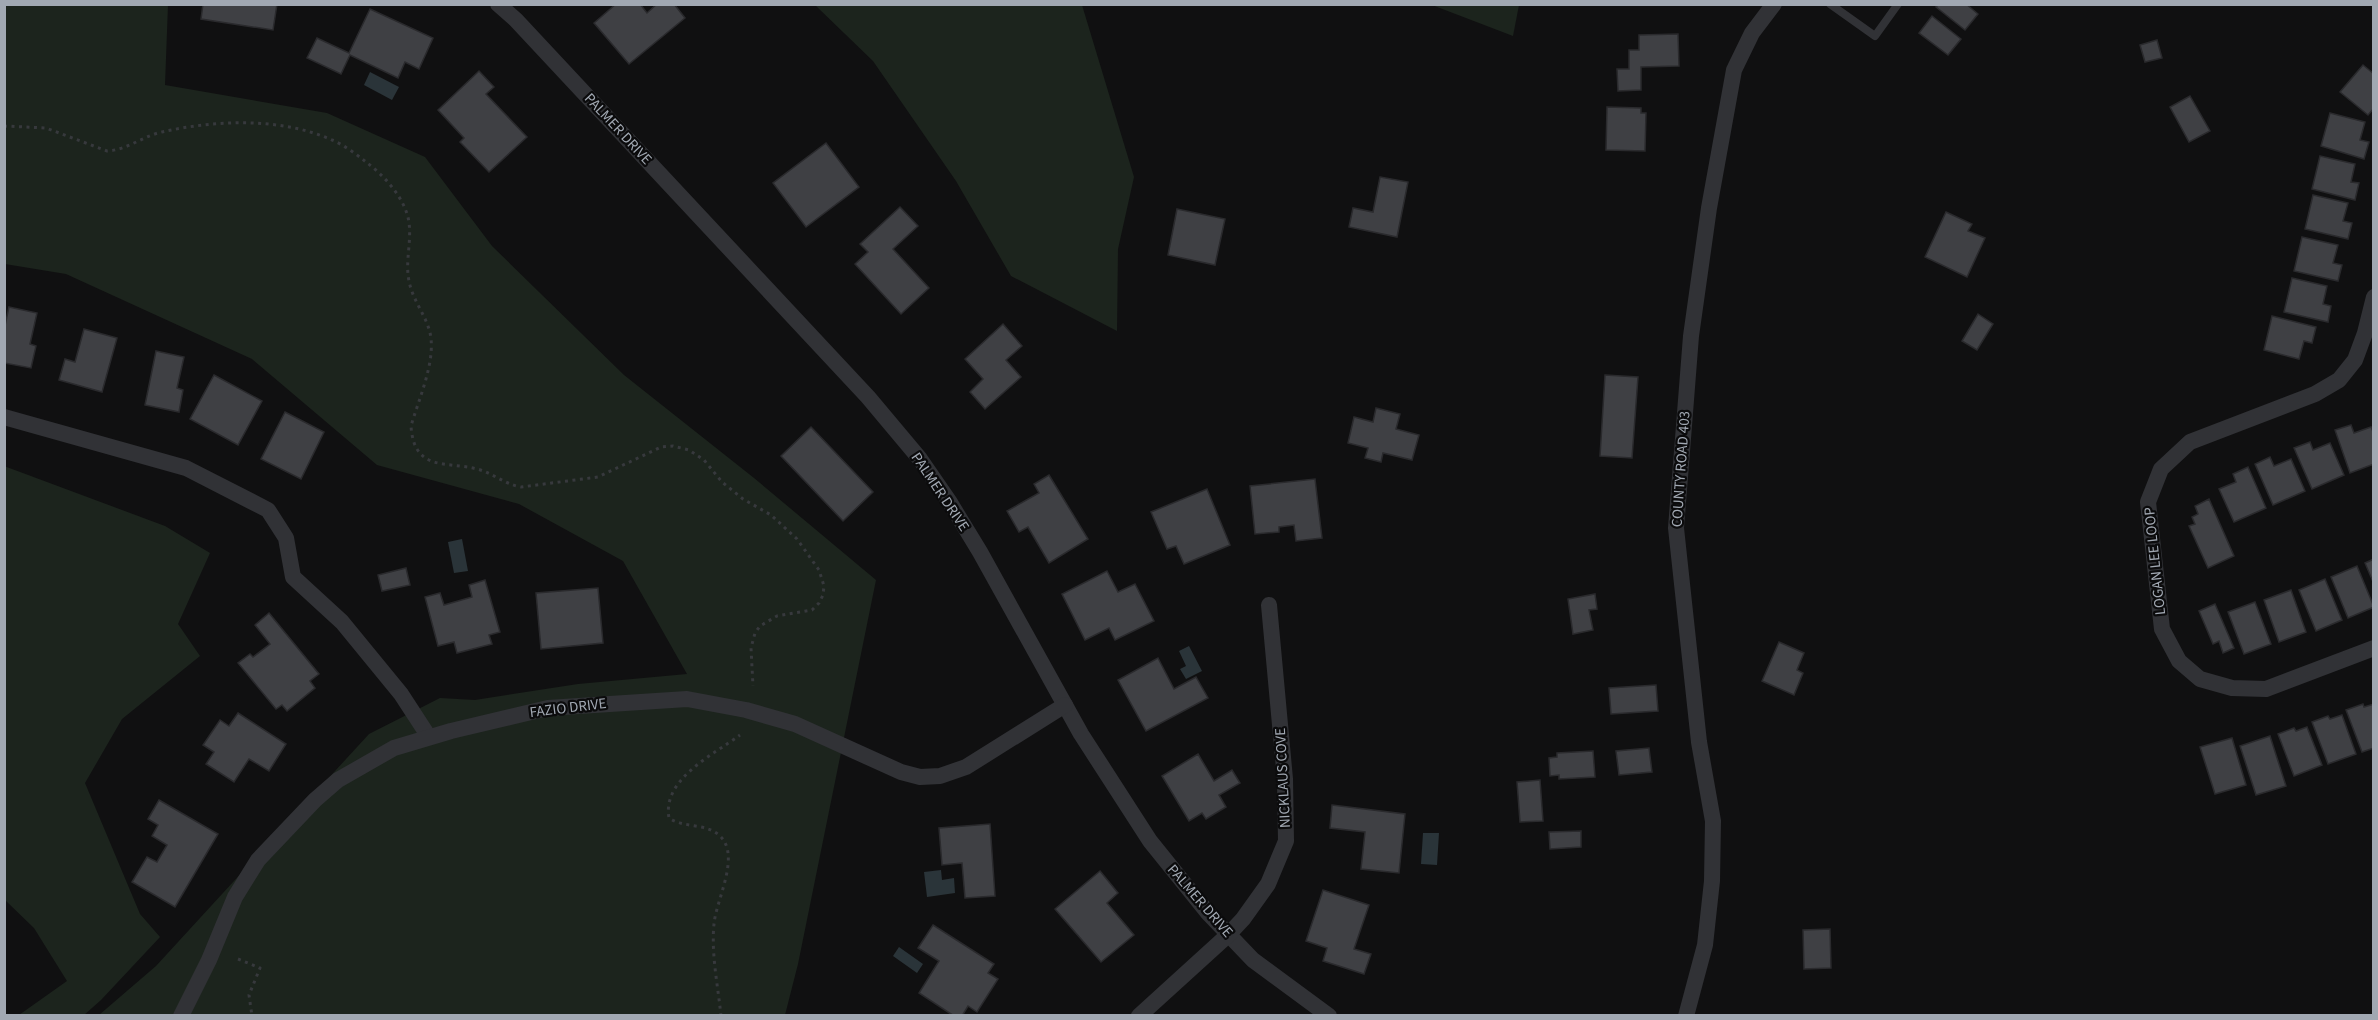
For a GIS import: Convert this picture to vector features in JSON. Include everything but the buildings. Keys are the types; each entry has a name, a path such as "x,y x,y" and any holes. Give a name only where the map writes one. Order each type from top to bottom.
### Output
{"street":[{"name":"PALMER DRIVE","path":"498,4 516,20 868,397 920,459 980,552 1081,734 1150,841 1228,935 1253,960 1329,1016"},
{"name":"COUNTY ROAD 403","path":"1686,1016 1705,945 1712,881 1713,821 1699,742 1676,528 1687,377 1709,208 1734,70 1752,33 1774,4"},
{"name":"LOGAN LEE LOOP","path":"2373,297 2365,333 2355,360 2339,380 2315,393 2190,442 2161,469 2148,502 2162,630 2179,661 2200,679 2232,688 2266,689 2373,648"},
{"path":"4,417 186,468 268,510 286,538 293,577 342,622 401,694 429,737"},
{"name":"NICKLAUS COVE","path":"1139,1016 1228,935 1268,884 1286,840 1285,779 1269,605"},
{"name":"FAZIO DRIVE","path":"182,1016 209,960 235,897 258,860 315,800 338,780 394,748 498,718 548,708 687,699 746,710 795,724 901,772 920,777 940,776 966,767 1065,705"}],"lane":[{"path":"1830,4 1875,36 1898,4"}],"path":[{"path":"4,126 46,128 107,151 117,150 160,132 216,123 261,123 303,131 332,140 354,153 379,172 396,193 406,212 409,228 408,275 417,307 429,327 432,342 431,357 411,426 411,438 418,451 428,460 440,465 478,469 510,485 521,487 598,477 661,447 673,446 689,450 704,460 722,482 743,499 771,515 797,539 819,570 824,586 819,603 812,610 777,616 760,626 755,633 751,648 753,686"},
{"path":"721,1016 714,922 726,876 728,859 725,844 719,835 711,830 677,824 669,818 667,809 668,799 674,788 688,772 740,735"},
{"path":"238,959 260,968 249,995 252,1016"}],"shaded area":[{"path":"1519,4 1513,36 1432,5"},
{"path":"4,5 168,5 165,85 327,113 425,157 492,246 624,375 754,478 876,580 798,964 785,1015 99,1015 156,966 369,734 440,698 475,700 578,684 687,674 623,561 519,504 377,465 252,359 66,274 5,264"},
{"path":"815,5 1082,5 1134,177 1118,249 1117,331 1011,276 956,181 873,61"},
{"path":"370,72 399,87 392,100 364,85"},
{"path":"4,466 165,526 210,553 178,624 200,656 122,719 85,783 140,914 160,937 84,1015 19,1015 67,981 34,928 5,900"},
{"path":"462,539 468,571 454,573 448,542"},
{"path":"1189,646 1202,671 1186,679 1180,669 1186,666 1179,651"},
{"path":"1423,833 1439,833 1437,865 1421,864"},
{"path":"941,870 942,880 954,878 955,893 927,897 924,872"},
{"path":"899,947 923,964 917,973 893,956"}]}
